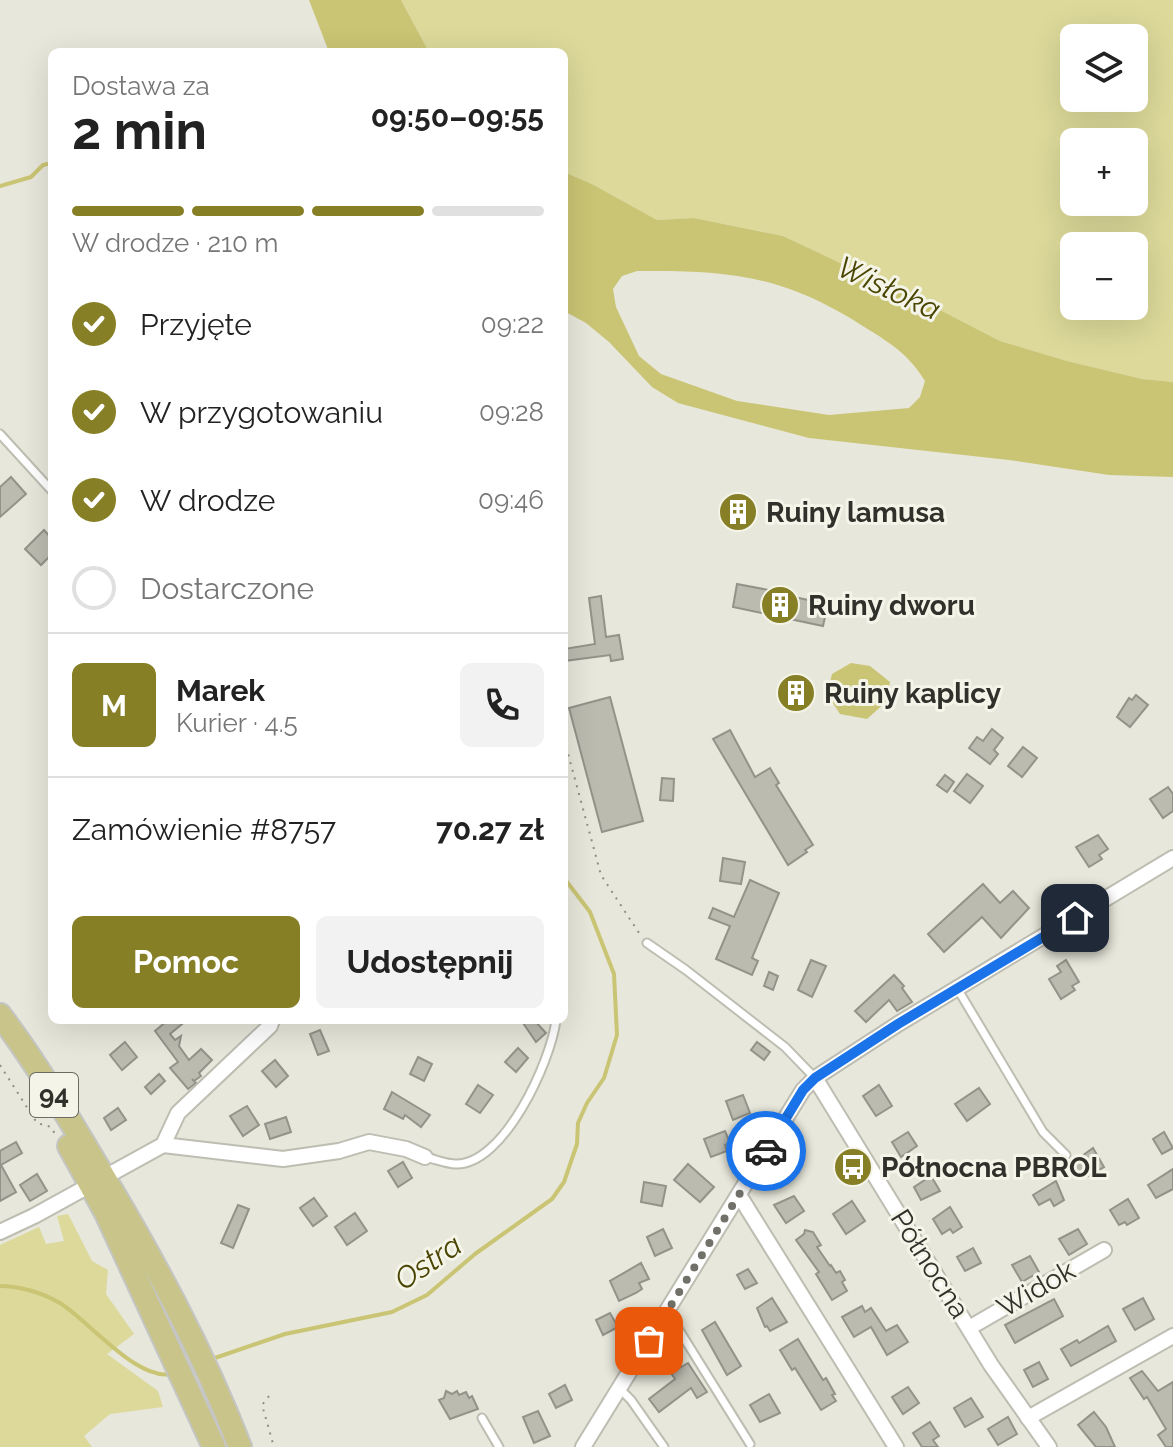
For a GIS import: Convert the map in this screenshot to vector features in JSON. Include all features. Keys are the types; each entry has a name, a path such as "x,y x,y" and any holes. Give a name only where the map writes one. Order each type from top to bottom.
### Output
{"main road":[{"name":"94","path":"0,1015 71,1121 98,1181 106,1213 214,1447"},
{"name":"94","path":"0,1037 153,1259 186,1321 240,1447"}],"street":[{"path":"583,1447 803,1090 815,1078 1173,858"},
{"path":"163,1145 178,1113 271,1024"},
{"name":"Północna","path":"815,1078 969,1328 1049,1447"},
{"path":"0,1232 163,1145 283,1159 339,1151 369,1142 406,1149 425,1157"},
{"path":"739,1195 890,1445"},
{"name":"Widok","path":"969,1328 1104,1250"},
{"path":"1028,1418 1173,1336"}],"lane":[{"path":"0,434 48,487"},
{"path":"647,943 785,1047 815,1078"},
{"path":"957,988 1043,1132 1066,1155"},
{"path":"425,1157 456,1165 478,1158 495,1142 520,1114 549,1054 555,1024"},
{"path":"663,1318 679,1330 750,1444"},
{"path":"619,1388 664,1447"},
{"path":"482,1418 499,1447"}],"path":[{"path":"568,754 598,867 647,943"},
{"path":"0,1065 37,1123 51,1127 58,1140"},
{"path":"269,1396 262,1405 274,1447"}],"shaded area":[{"path":"401,0 1173,0 1173,382 1142,379 1000,341 783,236 694,218 657,220 568,174 568,48 427,48"},
{"path":"68,1214 92,1261 108,1270 106,1294 134,1334 107,1354 158,1391 163,1407 110,1414 84,1436 92,1447 0,1447 0,1245 39,1227 46,1244 64,1241 57,1216"}],"water":[{"path":"309,0 401,0 427,48 327,48"},
{"name":"Wisłoka","path":"568,174 657,220 694,218 783,236 1000,341 1142,379 1173,382 1173,477 1109,475 1009,460 809,438 678,403 652,387 586,323 568,313","holes":["637,271 701,272 783,287 837,311 884,339 906,357 925,381 920,397 909,408 829,415 737,401 661,374 639,356 616,307 613,289 622,276"]},
{"path":"851,663 870,666 890,682 887,701 867,719 840,714 827,694 832,674"}],"building":[{"path":"11,477 26,494 0,517 0,487"},
{"name":"Ruiny lamusa","path":"733,503 746,506 742,522 730,519"},
{"path":"44,530 48,534 48,558 41,565 25,549"},
{"name":"Ruiny dworu","path":"737,584 828,604 823,626 733,607"},
{"path":"601,596 606,637 619,635 623,659 611,661 610,655 568,660 568,648 595,644 589,598"},
{"name":"Ruiny kaplicy","path":"795,682 806,698 797,704 786,688"},
{"path":"1136,695 1148,705 1130,727 1117,717 1129,698 1132,700"},
{"path":"610,697 643,821 602,832 569,708"},
{"path":"992,729 1003,738 994,750 998,754 990,764 969,748 977,737 983,741"},
{"path":"730,730 755,777 770,768 779,783 776,785 813,845 788,865 713,739"},
{"path":"1023,747 1037,758 1022,777 1008,766"},
{"path":"967,774 983,786 970,803 954,791"},
{"path":"945,775 954,782 947,792 937,785"},
{"path":"662,778 674,779 673,801 660,800"},
{"path":"1168,787 1173,794 1173,811 1163,818 1150,799"},
{"path":"1098,835 1108,849 1099,855 1102,859 1089,867 1076,847"},
{"path":"723,858 745,862 741,884 720,881"},
{"path":"750,880 779,893 752,958 758,961 752,975 716,959 730,926 709,918 713,908 734,917"},
{"path":"983,884 1000,903 1013,891 1029,908 1001,938 982,917 944,952 928,934"},
{"path":"811,960 826,966 812,997 798,990"},
{"path":"1066,960 1079,982 1072,986 1075,990 1061,999 1049,979 1061,972 1057,966"},
{"path":"769,972 778,976 773,990 764,986"},
{"path":"894,975 912,1002 897,1011 889,1000 866,1022 855,1011"},
{"path":"163,1024 182,1024 170,1034 175,1040 181,1036 179,1046 189,1060 201,1049 212,1060 188,1089 170,1068 178,1062 155,1031"},
{"path":"524,1024 538,1024 546,1033 536,1042"},
{"path":"320,1030 329,1051 318,1055 310,1034"},
{"path":"125,1042 137,1057 122,1070 110,1055"},
{"path":"757,1042 770,1052 764,1060 751,1050"},
{"path":"518,1048 528,1058 516,1072 505,1062"},
{"path":"418,1057 432,1064 424,1081 410,1074"},
{"path":"275,1060 288,1076 276,1087 262,1071"},
{"path":"159,1074 165,1081 151,1094 145,1087"},
{"path":"478,1085 493,1095 480,1113 466,1104"},
{"path":"879,1085 892,1106 876,1116 863,1096"},
{"path":"979,1088 990,1104 967,1121 955,1104"},
{"path":"392,1092 430,1115 421,1127 405,1115 403,1119 384,1109"},
{"path":"743,1095 750,1113 733,1120 726,1101"},
{"path":"247,1106 259,1125 243,1136 230,1116"},
{"path":"118,1108 126,1120 111,1130 104,1118"},
{"path":"286,1117 291,1132 270,1139 265,1124"},
{"path":"725,1131 730,1143 725,1145 727,1151 711,1157 704,1139"},
{"path":"908,1132 917,1146 901,1157 892,1142"},
{"path":"1164,1132 1173,1148 1162,1154 1153,1139"},
{"path":"16,1142 22,1153 1,1165 16,1192 0,1201 0,1151"},
{"path":"1093,1148 1104,1167 1088,1176 1086,1172 1078,1176 1071,1164"},
{"path":"403,1162 412,1178 398,1187 388,1171"},
{"path":"688,1164 714,1187 700,1202 674,1180"},
{"path":"1173,1169 1173,1189 1156,1198 1148,1185"},
{"path":"37,1174 47,1191 30,1201 20,1185"},
{"path":"931,1176 940,1191 921,1200 914,1187"},
{"path":"1056,1181 1064,1200 1054,1206 1050,1199 1039,1205 1033,1195"},
{"path":"644,1182 666,1186 662,1206 641,1202"},
{"path":"794,1196 804,1211 786,1223 774,1205"},
{"path":"314,1198 327,1216 313,1226 300,1208"},
{"path":"1128,1199 1139,1218 1127,1225 1125,1222 1119,1225 1110,1210"},
{"path":"852,1201 865,1221 846,1234 833,1214"},
{"path":"238,1205 249,1209 233,1248 221,1243"},
{"path":"950,1207 962,1227 953,1233 950,1229 942,1234 933,1219"},
{"path":"355,1213 367,1231 347,1245 335,1227"},
{"path":"663,1229 672,1248 655,1256 647,1237"},
{"path":"1078,1229 1087,1244 1069,1255 1059,1239"},
{"path":"805,1230 813,1232 821,1245 817,1247 845,1280 842,1282 847,1291 832,1300 816,1274 819,1272 796,1240"},
{"path":"973,1248 981,1263 965,1271 957,1257"},
{"path":"1030,1256 1039,1272 1022,1282 1012,1265"},
{"path":"641,1263 649,1279 639,1283 642,1289 619,1301 610,1281"},
{"path":"748,1269 757,1283 745,1289 737,1275"},
{"path":"772,1298 787,1322 770,1331 757,1308"},
{"path":"1143,1298 1154,1319 1135,1330 1123,1309"},
{"path":"1054,1299 1063,1316 1015,1343 1005,1325"},
{"path":"862,1306 865,1312 871,1308 886,1331 897,1325 908,1342 887,1355 871,1327 854,1337 842,1317"},
{"path":"610,1313 618,1327 603,1335 596,1320"},
{"path":"715,1322 741,1366 727,1375 702,1330"},
{"path":"1108,1326 1116,1341 1071,1366 1061,1349 1077,1340 1079,1343"},
{"path":"798,1339 835,1394 832,1395 836,1401 821,1410 780,1350"},
{"path":"1039,1362 1048,1379 1033,1387 1024,1370"},
{"path":"688,1363 707,1392 697,1398 691,1388 659,1412 649,1399 675,1379 671,1373"},
{"path":"1142,1371 1158,1391 1173,1382 1173,1447 1166,1447 1158,1435 1166,1429 1147,1397 1144,1399 1130,1378"},
{"path":"565,1385 572,1400 556,1408 549,1394"},
{"path":"908,1387 919,1403 903,1414 892,1397"},
{"path":"446,1391 452,1394 457,1391 459,1395 466,1392 469,1398 472,1396 478,1409 450,1419 439,1400 444,1398"},
{"path":"769,1394 780,1413 760,1422 750,1405"},
{"path":"971,1398 983,1417 965,1427 954,1408"},
{"path":"538,1411 550,1436 534,1443 523,1417"},
{"path":"1094,1412 1106,1427 1115,1447 1096,1447 1078,1425"},
{"path":"1008,1417 1017,1434 998,1445 988,1429"},
{"path":"930,1422 939,1436 933,1440 938,1447 922,1447 913,1433"}],"waterway":[{"path":"0,186 31,177 48,164"},
{"name":"Ostra","path":"212,1359 285,1334 392,1312 427,1295 475,1254 552,1199 564,1182 577,1144 578,1123 604,1078 617,1035 614,974 590,912 568,883"},
{"name":"Ostra","path":"0,1286 23,1289 53,1299 72,1311 130,1361 160,1374 174,1373"}],"way so far":[{"path":"649,1341 766,1151"}],"place":[{"name":"Ruiny lamusa","path":"738,512"},
{"name":"Ruiny dworu","path":"780,605"},
{"name":"Ruiny kaplicy","path":"796,693"},
{"name":"Północna PBROL","path":"853,1167"}],"route":[{"path":"766,1151 803,1090 815,1078 898,1024 1075,918"}]}
